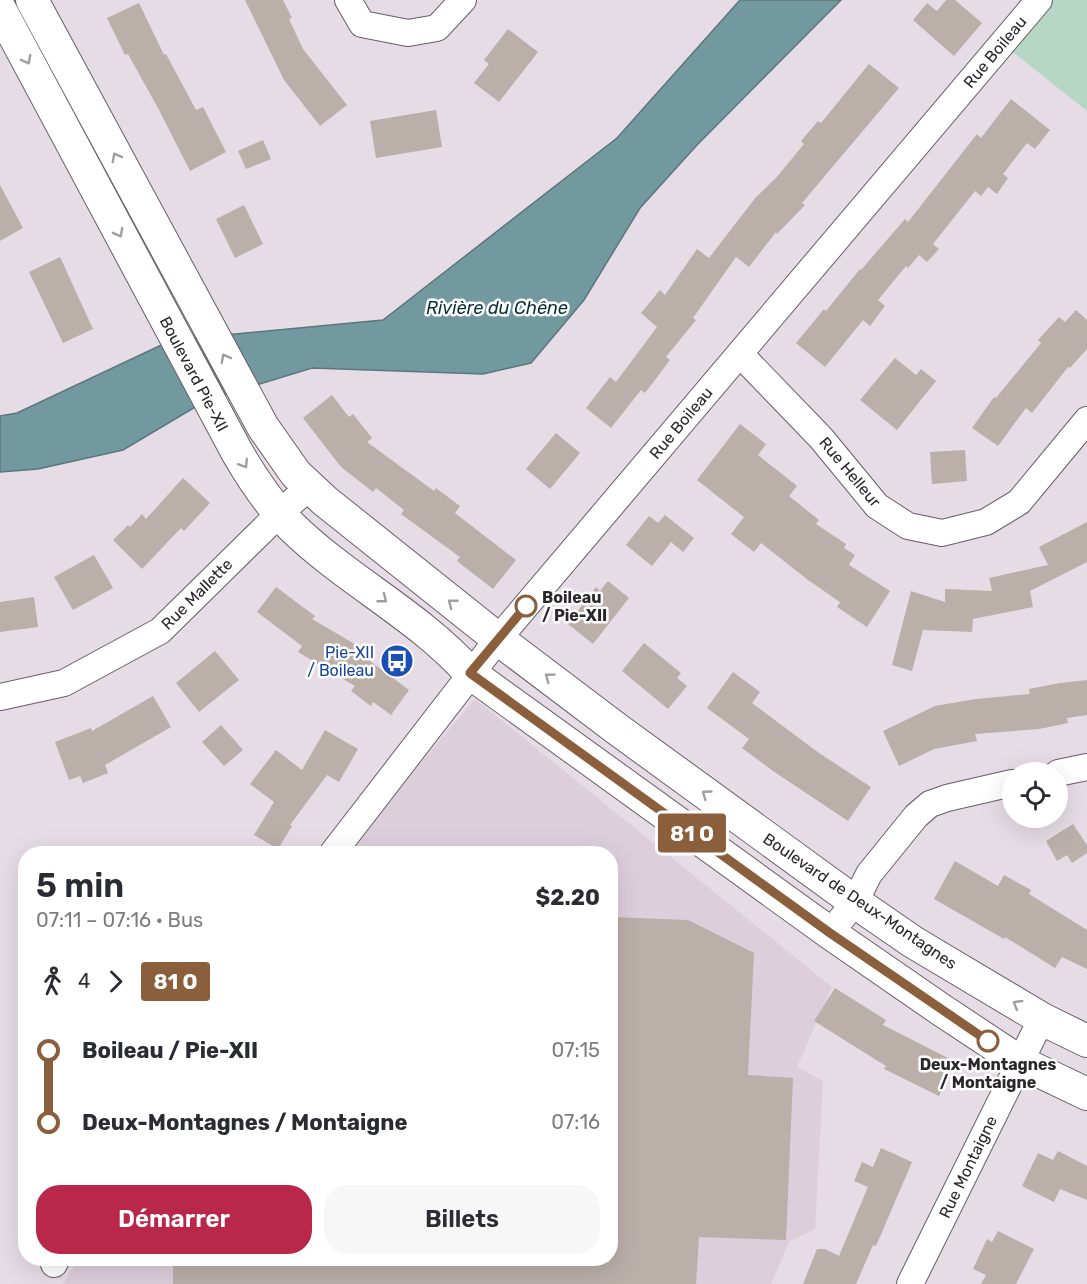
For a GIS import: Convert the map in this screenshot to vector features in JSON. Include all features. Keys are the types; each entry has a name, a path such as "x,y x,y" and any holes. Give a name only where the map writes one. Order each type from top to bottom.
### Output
{"street":[{"path":"32,0 246,398 275,447 309,487 340,514 498,639"},
{"path":"348,0 362,24 408,33 437,28 463,0"},
{"name":"Rue Boileau","path":"338,846 498,639 1039,0"},
{"name":"Boulevard Pie-XII","path":"0,9 246,468 279,514 320,552 451,652 470,673"},
{"name":"Rue Helleur","path":"740,354 821,438 877,506 908,526 942,533 986,522 1019,502 1087,420"},
{"name":"Rue Mallette","path":"0,697 64,683 160,631 309,487"},
{"name":"Boulevard de Deux-Montagnes","path":"498,639 616,729 913,942 1044,1020 1087,1041"},
{"path":"470,673 830,933 1020,1062 1087,1094"},
{"path":"1068,771 1087,767"},
{"path":"830,933 855,902 869,874 900,834 930,804 1002,785"},
{"name":"Rue Montaigne","path":"910,1284 1034,1034 1044,1020"}],"shaded area":[{"path":"475,699 832,987 797,1067 823,1081 815,1229 789,1242 771,1284 63,1284 74,1266 618,1266 618,846 354,846 374,818"}],"green space":[{"path":"1035,0 1087,0 1087,111 999,41"}],"water":[{"name":"Rivière du Chêne","path":"740,0 841,0 697,145 640,208 584,300 531,363 483,374 312,368 207,400 123,450 38,469 0,472 0,416 17,413 172,340 383,320 617,138"}],"building":[{"path":"245,0 283,0 303,49 347,105 320,126 284,80"},
{"path":"946,0 955,0 982,23 954,56 913,20 927,3 937,11"},
{"path":"139,3 164,55 166,54 196,110 203,107 226,152 190,171 158,108 128,54 125,55 107,18"},
{"path":"508,29 538,52 499,102 474,83 489,64 484,60"},
{"path":"869,64 899,88 802,203 805,205 777,234 776,232 749,267 736,257 693,318 696,320 666,357 670,360 645,393 641,390 611,428 586,408 610,377 616,382 657,327 641,313 660,290 665,295 697,249 709,258 756,197 776,178 804,144 801,141 818,121 821,123"},
{"path":"1011,99 1050,130 1035,149 1027,143 1003,174 1008,178 997,194 988,187 981,196 975,191 933,244 939,249 927,262 919,255 908,268 906,266 878,300 885,306 870,326 863,320 825,367 796,343 905,219 908,222 977,134 981,138"},
{"path":"436,110 442,147 376,158 370,121"},
{"path":"263,140 271,159 246,169 238,151"},
{"path":"0,185 23,228 0,241"},
{"path":"244,205 263,244 235,258 216,219"},
{"path":"60,257 93,329 63,343 29,272"},
{"path":"1076,310 1087,320 1087,349 1070,368 1068,367 1032,413 1026,408 998,446 972,428 994,397 996,398 1041,343 1038,340 1059,317 1065,322"},
{"path":"895,358 916,375 921,369 936,381 897,430 860,400"},
{"path":"332,395 349,417 353,414 372,438 367,442 434,491 436,488 460,506 455,513 516,560 493,589 457,561 460,557 401,514 404,510 376,488 373,492 341,467 303,418"},
{"path":"740,424 766,444 758,455 797,486 789,496 819,520 816,524 846,544 844,548 855,555 849,565 890,591 867,627 837,607 840,602 761,543 754,552 731,534 744,517 697,480"},
{"path":"556,433 580,453 550,489 526,469"},
{"path":"965,450 967,481 932,484 930,452"},
{"path":"183,478 210,503 184,531 181,528 142,569 113,540 142,514 146,519"},
{"path":"665,515 694,538 683,552 671,542 652,566 626,545 649,516 658,523"},
{"path":"1087,522 1087,562 1030,591 1033,607 973,619 972,632 923,630 912,671 892,665 911,591 945,602 945,589 992,591 989,578 1048,565 1039,547"},
{"path":"94,555 113,588 73,610 54,577"},
{"path":"608,581 629,598 593,644 568,624 596,587 600,591"},
{"path":"276,587 315,616 312,619 358,646 355,650 409,690 391,715 373,702 371,706 351,691 355,686 298,652 302,646 257,612"},
{"path":"34,597 38,627 0,632 0,602"},
{"path":"644,643 681,673 677,678 687,686 668,709 622,671"},
{"path":"215,651 239,680 199,712 176,683"},
{"path":"733,672 760,692 752,703 819,753 871,787 848,821 742,748 749,739 707,708"},
{"path":"1087,680 1087,715 1067,718 1068,723 1039,729 975,734 977,741 934,749 899,766 883,731 935,706 976,699 1030,694 1029,689"},
{"path":"153,696 171,727 105,765 108,773 83,783 80,776 69,780 55,742 91,728 92,731"},
{"path":"221,725 243,750 224,766 202,742"},
{"path":"325,730 358,749 339,782 327,775 290,825 292,826 280,846 273,846 254,835 274,802 250,784 276,750 302,770"},
{"path":"1073,824 1087,845 1087,853 1072,863 1067,855 1057,861 1046,841"},
{"path":"955,861 998,886 1004,875 1031,890 1029,894 1087,930 1087,969 1062,957 1055,968 1005,937 1004,939 934,899"},
{"path":"618,917 688,920 754,953 748,1075 793,1078 786,1240 699,1237 696,1284 173,1284 173,1266 618,1266"},
{"path":"835,988 886,1020 883,1025 956,1062 939,1096 884,1069 886,1066 814,1021"},
{"path":"881,1148 912,1162 876,1246 873,1245 856,1284 803,1284 817,1249 825,1249 839,1256 868,1187 854,1181 862,1162 873,1167"},
{"path":"1058,1151 1087,1166 1087,1200 1060,1189 1054,1202 1022,1186 1038,1153 1053,1160"},
{"path":"998,1231 1034,1249 1016,1284 981,1284 986,1275 973,1269 987,1239 992,1242"}],"bus line":[{"path":"526,606 470,673 830,933 988,1041"}],"place":[{"name":"Boileau / Pie-XII","path":"526,606"},
{"name":"Pie-XII / Boileau","path":"397,661"},
{"name":"Deux-Montagnes / Montaigne","path":"988,1041"}]}
